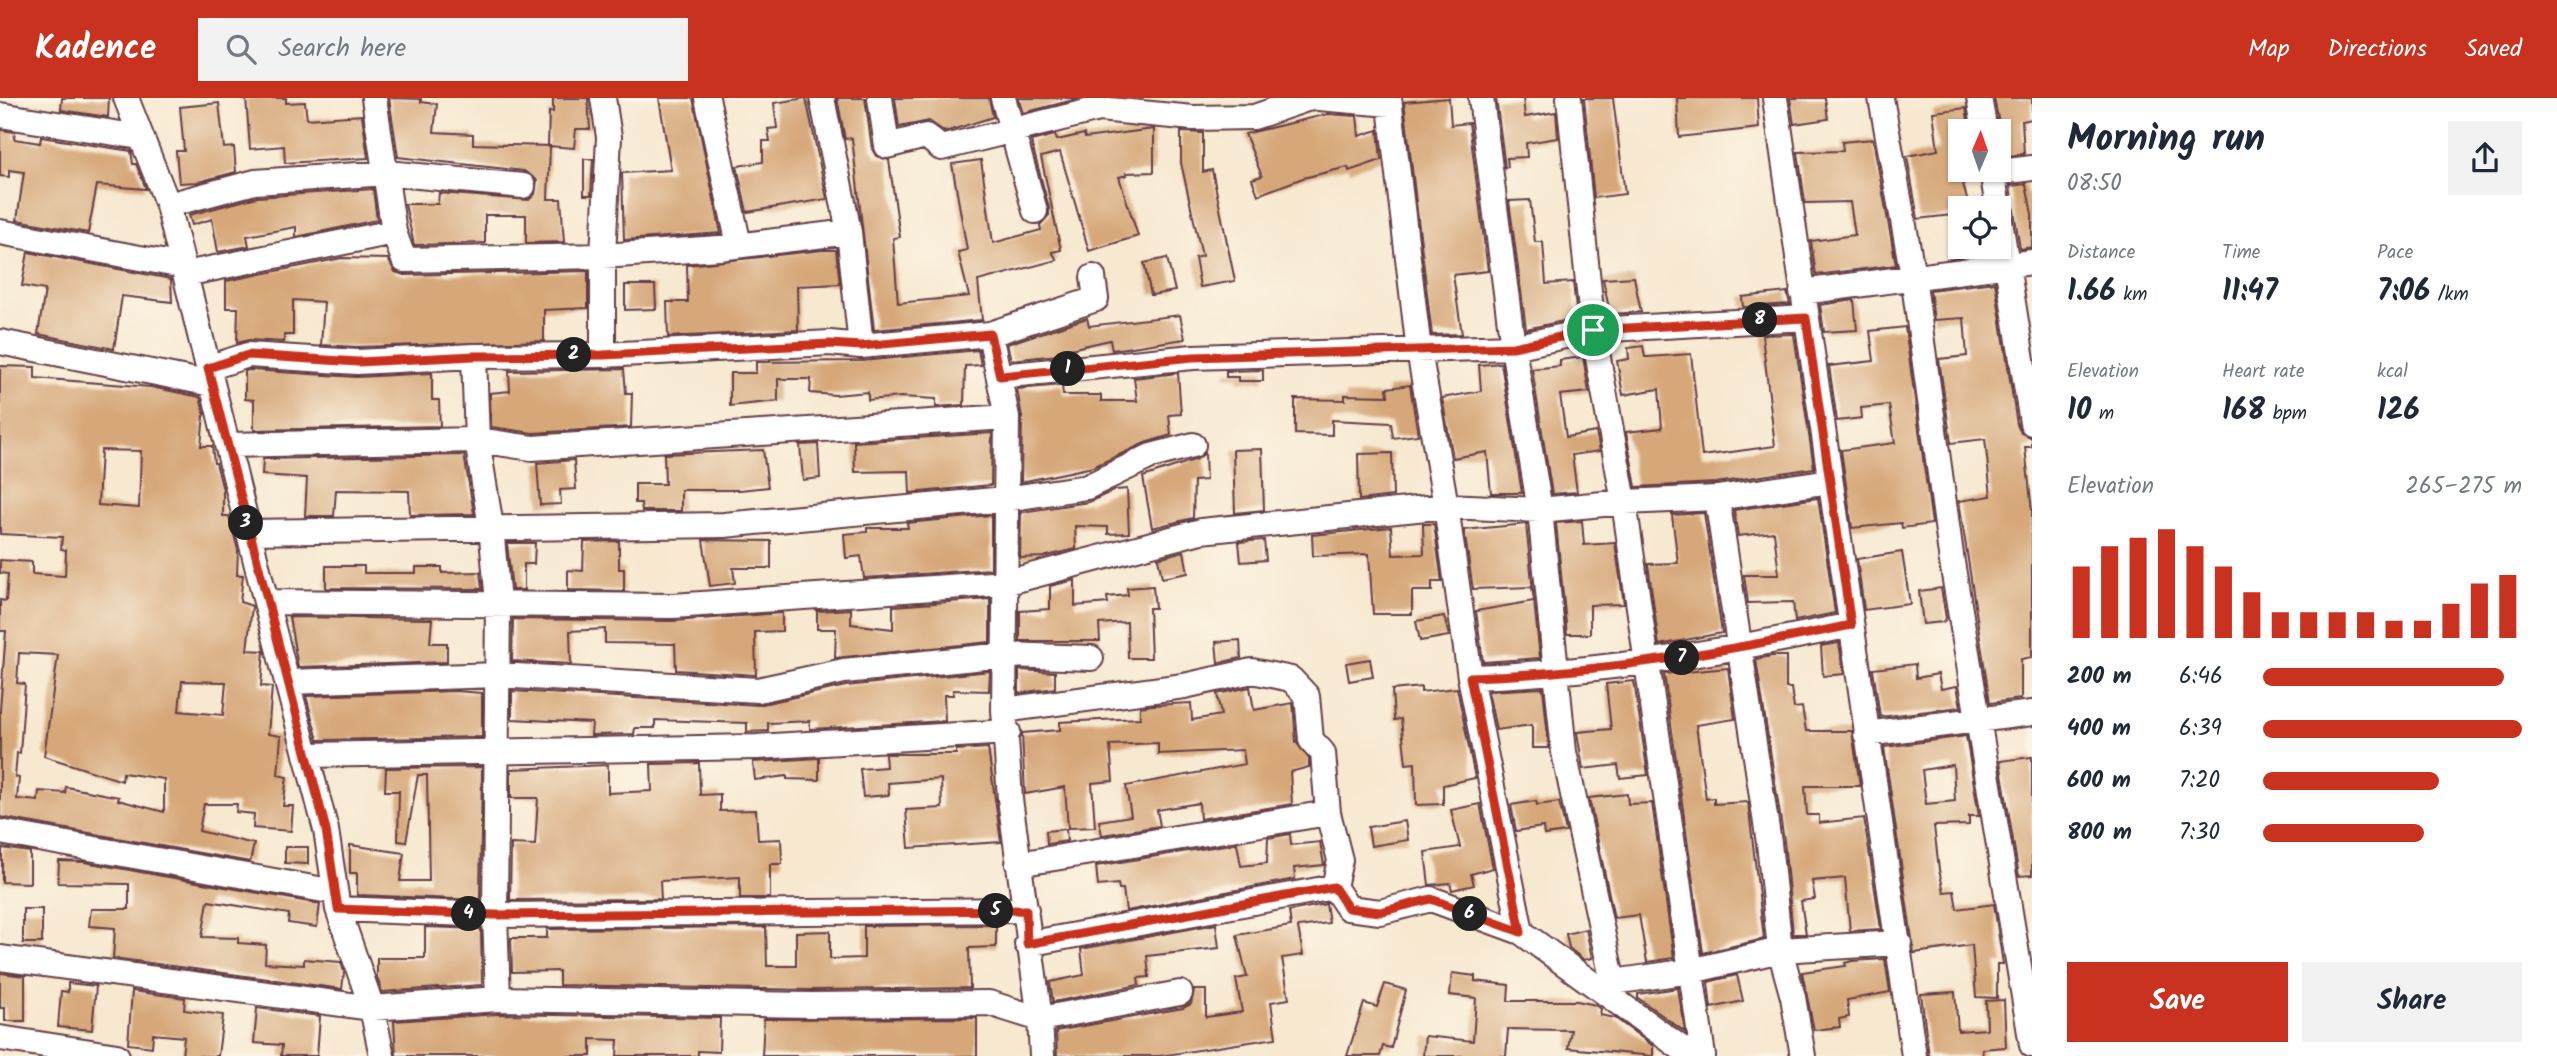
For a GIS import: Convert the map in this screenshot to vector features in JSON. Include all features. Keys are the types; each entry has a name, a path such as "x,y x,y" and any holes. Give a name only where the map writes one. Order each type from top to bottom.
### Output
{"street":[{"path":"127,98 168,205 248,532 326,830 337,900 372,1008 382,1056"},
{"path":"374,98 387,173 385,234 404,260 603,256 739,245 849,232"},
{"path":"603,98 609,137 603,256 603,355"},
{"path":"707,98 739,245"},
{"path":"822,98 849,232 861,346"},
{"path":"880,98 887,146 926,136 941,148 1079,105 1193,118 1254,117 1310,98"},
{"path":"1003,98 1035,211"},
{"path":"1318,98 1390,101 1419,351 1446,506 1470,677 1521,932"},
{"path":"1481,98 1513,347 1540,510 1564,752 1615,992"},
{"path":"1569,98 1593,330 1624,502 1703,1056"},
{"path":"1775,98 1914,1056"},
{"path":"1881,98 1913,276 1952,562 2032,1045"},
{"path":"1979,98 1983,119"},
{"path":"0,115 140,136"},
{"path":"2011,169 2032,167"},
{"path":"168,205 255,182 387,173 523,186"},
{"path":"1995,182 2020,264 2032,423"},
{"path":"0,232 184,270 385,234"},
{"path":"1802,292 2020,264"},
{"path":"0,342 210,376 248,355 358,362 474,356 603,355 830,344 861,346 990,334 1096,299 1093,277"},
{"path":"1000,376 1193,357 1513,347 1593,330 1806,318"},
{"path":"990,334 1007,417 1005,655 1010,799 1026,910 1027,944 1040,1019 1042,1056"},
{"path":"474,356 477,440 491,527 498,602 495,915 498,999"},
{"path":"227,445 477,440 532,448 1007,417"},
{"path":"248,532 724,526 1005,499 1087,488 1151,456 1193,444"},
{"path":"266,602 498,602 673,606 1005,583 1201,531 1446,506 1540,510 1624,502 1717,498 1830,481"},
{"path":"1717,498 1769,843 1780,950 1793,997 1803,1056"},
{"path":"1470,677 1557,674 1648,663 1740,649 1851,625"},
{"path":"287,682 498,675 758,690 844,671 1005,655 1091,658"},
{"path":"306,755 757,747 1006,721 1252,671 1292,678 1307,695 1311,740 1323,753 1328,813 1340,860 1334,887 1348,908 1380,912 1431,899 1521,932 1615,992 1692,1056"},
{"path":"1866,734 2032,713"},
{"path":"1018,864 1328,813"},
{"path":"0,832 337,900 495,915 1026,910"},
{"path":"1027,944 1334,887"},
{"path":"1615,992 1780,950 1899,943"},
{"path":"0,958 372,1008 498,999 811,1005 989,1003 1040,1019 1181,993"},
{"path":"0,1038 117,1056"}],"building":[{"path":"62,98 109,98 108,117 61,110"},
{"path":"246,98 286,98 286,103 305,102 307,119 362,115 368,158 285,163 284,146 250,149"},
{"path":"389,98 421,99 421,102 437,104 434,132 473,134 473,144 550,146 548,199 561,199 564,242 526,243 526,215 485,215 485,243 414,245 405,204 438,204 439,193 529,200 535,194 537,180 524,171 398,157"},
{"path":"553,98 588,98 590,129 576,129 574,148 548,146 549,112 553,112"},
{"path":"659,98 693,98 721,233 624,240 622,173 671,170"},
{"path":"806,98 827,199 747,212 737,166 763,162 763,141 770,141 768,129 777,128 774,103"},
{"path":"837,98 865,98 872,149 876,156 889,160 900,237 893,238 898,303 969,296 958,252 967,250 952,164 981,160 993,243 1041,230 1040,225 1049,215 1049,208 1031,141 1055,135 1057,140 1084,134 1085,138 1154,129 1154,172 1126,173 1127,175 1119,177 1138,236 1089,251 1060,152 1041,157 1061,250 1052,252 1057,260 978,281 982,320 874,330 852,138 845,139"},
{"path":"895,98 989,98 993,117 945,132 929,121 899,127"},
{"path":"1018,98 1081,98 1023,113"},
{"path":"1449,98 1451,125 1469,123 1488,271 1453,275 1462,334 1432,335 1404,102"},
{"path":"1496,98 1523,98 1525,117 1556,112 1558,138 1526,143 1527,157 1507,158 1508,167 1505,168"},
{"path":"1584,98 1613,98 1625,194 1594,198"},
{"path":"1677,98 1757,98 1759,128 1679,137"},
{"path":"1790,98 1825,98 1828,119 1794,124"},
{"path":"1994,98 2032,98 2032,119 2022,121 2024,154 2011,156 2011,119 1998,119"},
{"path":"219,103 224,148 234,147 236,172 198,182 179,183 176,151 184,151 180,107"},
{"path":"1966,108 1968,119 1948,119 1948,182 1963,182 1966,196 1948,196 1948,215 1918,219 1907,156 1938,150 1933,112"},
{"path":"1328,114 1357,116 1359,136 1378,130 1381,160 1349,171 1348,167 1303,178 1258,195 1252,179 1262,176 1245,134"},
{"path":"0,130 15,132 14,139 40,143 41,137 131,151 133,164 136,164 146,189 97,185 88,233 17,220 24,172 9,170 9,177 0,176"},
{"path":"1181,132 1203,133 1203,172 1212,170 1235,281 1200,287 1195,258 1202,256 1181,163"},
{"path":"1873,139 1896,265 1816,275 1811,241 1855,235 1850,202 1805,203 1798,152 1843,151 1842,142"},
{"path":"584,159 593,159 591,195 584,195"},
{"path":"2026,184 2032,214 2032,247 2020,249 2010,186"},
{"path":"373,189 377,220 296,237 296,227 247,236 249,246 218,252 212,219 192,225 189,215 257,197"},
{"path":"1530,200 1535,242 1543,242 1546,284 1573,282 1577,318 1526,329 1509,201"},
{"path":"836,250 840,284 797,286 798,330 668,337 667,302 688,302 687,265"},
{"path":"28,252 171,279 172,302 122,296 114,349 38,334 45,290 22,286"},
{"path":"342,258 388,259 395,272 404,275 588,271 588,308 544,310 544,341 357,347 321,345 324,302 293,300 293,335 284,335 284,342 249,340 237,343 238,308 226,308 226,281"},
{"path":"1167,258 1175,291 1151,295 1144,263"},
{"path":"1634,277 1641,312 1610,314 1603,279"},
{"path":"1995,282 2017,425 2021,433 2032,438 2032,447 2025,447 2032,511 2032,657 2021,659 2021,699 1990,703 1959,501 1991,496 1985,439 1951,443 1939,359 1967,356 1964,318 1934,320 1930,290"},
{"path":"625,285 655,285 656,309 625,310"},
{"path":"1787,292 1790,304 1743,307 1742,297"},
{"path":"1854,300 1857,330 1824,332 1820,305"},
{"path":"1180,315 1185,339 1112,350 1110,340 1066,350 1058,355 1011,360 1007,344 1087,318 1089,326"},
{"path":"1905,327 1932,524 1902,528 1901,523 1852,528 1841,450 1895,443 1889,405 1861,408 1862,418 1837,421 1829,366 1874,361 1870,331"},
{"path":"1794,334 1814,468 1716,483 1636,487 1626,432 1662,428 1659,389 1623,395 1617,361 1629,359 1628,348 1643,346 1645,357 1691,354 1702,456 1775,446 1762,335"},
{"path":"978,350 981,365 965,366 964,405 936,407 936,399 901,397 868,400 868,392 835,395 810,393 811,379 778,379 778,401 730,406 730,373 756,373 756,362 862,361"},
{"path":"1583,357 1589,392 1560,395 1566,437 1596,432 1600,451 1572,455 1577,492 1552,494 1532,369 1560,366 1560,360"},
{"path":"1501,363 1522,493 1491,493 1487,452 1453,458 1442,398 1481,391 1479,365"},
{"path":"0,366 35,367 35,378 151,387 200,397 204,413 201,446 212,446 214,463 223,490 223,516 229,516 238,550 237,575 243,575 240,602 252,606 247,650 264,651 261,686 272,687 268,734 281,736 278,775 287,777 283,806 293,806 291,831 253,828 254,814 236,812 237,804 204,804 199,831 254,844 250,862 0,817 0,710 6,631 0,631 0,600 6,601 8,574 0,573 0,560 32,562 32,574 65,576 66,550 61,549 62,537 0,534","holes":["101,450 141,451 139,508 98,505","19,653 58,655 44,756 122,781 123,773 164,779 164,812 118,800 119,797 66,787 65,793 39,791 38,801 17,799 19,778 15,777 17,753 20,753 25,684 17,683","182,681 226,682 223,715 179,711"]},
{"path":"624,369 626,393 632,393 631,427 533,433 491,427 490,393 510,391 509,371"},
{"path":"1263,370 1263,381 1238,381 1238,377 1226,377 1226,371"},
{"path":"245,371 356,377 432,373 432,400 439,400 440,426 254,430 254,400 245,399"},
{"path":"1178,373 1181,414 1169,415 1171,435 1145,443 1093,467 1021,482 1022,417 1017,389 1062,385 1063,395 1101,395 1101,401 1137,401 1134,378"},
{"path":"1410,385 1418,435 1393,438 1391,423 1332,420 1332,435 1295,434 1295,399 1345,400 1345,395 1388,396 1387,388"},
{"path":"992,433 991,485 910,493 909,471 855,472 854,442"},
{"path":"818,444 820,478 803,480 800,445"},
{"path":"1262,449 1264,510 1235,513 1233,450"},
{"path":"763,450 768,487 681,490 681,511 642,511 641,503 635,503 635,484 665,484 664,454"},
{"path":"1205,453 1206,480 1194,481 1193,518 1152,528 1143,477 1197,459"},
{"path":"1392,453 1393,496 1359,500 1358,454"},
{"path":"464,455 474,514 410,515 409,491 336,490 334,516 305,516 307,478 262,475 263,459"},
{"path":"574,460 576,489 560,490 561,504 540,505 537,463"},
{"path":"1127,489 1129,533 1108,534 1108,527 1075,526 1076,549 1043,557 1020,558 1021,512 1089,502 1115,490"},
{"path":"1818,498 1835,613 1795,621 1793,602 1748,603 1744,575 1779,575 1774,532 1738,536 1734,510"},
{"path":"1704,513 1722,633 1659,645 1648,564 1678,563 1672,515"},
{"path":"991,515 991,569 864,578 861,556 846,558 844,534 867,532 867,528 908,528 907,523"},
{"path":"1582,521 1584,545 1615,543 1624,604 1590,605 1590,634 1567,634 1556,523"},
{"path":"1423,524 1434,524 1442,582 1432,582 1432,591 1412,591 1412,614 1373,614 1369,554 1313,556 1312,535 1391,527 1393,555 1424,554"},
{"path":"1526,524 1540,658 1483,662 1476,611 1534,601 1532,587 1473,589 1464,530"},
{"path":"703,540 771,541 771,568 733,568 735,583 710,586"},
{"path":"1264,540 1266,560 1241,562 1239,542"},
{"path":"619,541 619,569 624,569 624,591 568,590 568,570 583,571 584,542"},
{"path":"507,543 535,543 534,564 524,564 524,590 512,590"},
{"path":"1184,551 1188,573 1162,578 1158,558"},
{"path":"1902,552 1910,604 1864,610 1857,559"},
{"path":"326,566 364,566 364,573 416,573 416,567 442,567 442,573 480,572 482,589 326,588"},
{"path":"1075,580 1075,606 1108,603 1107,597 1128,595 1127,588 1153,586 1155,608 1149,608 1151,658 1128,658 1127,622 1099,624 1100,641 1020,641 1020,611 1050,609 1050,586"},
{"path":"1941,588 1946,618 1944,622 1923,624 1919,591"},
{"path":"990,599 990,642 835,658 836,629 817,629 817,611 851,609 851,624 893,629 893,606"},
{"path":"782,613 782,631 755,632 756,675 676,670 675,644 605,643 605,629 570,631 571,664 512,661 513,619 673,621"},
{"path":"1444,616 1449,636 1420,641 1416,621"},
{"path":"289,617 432,619 430,643 447,643 447,662 298,667"},
{"path":"1240,640 1241,658 1218,663 1216,642"},
{"path":"1839,643 1844,674 1823,676 1821,646"},
{"path":"1786,656 1786,688 1791,688 1794,708 1802,707 1806,731 1852,731 1860,786 1805,786 1807,815 1819,815 1819,823 1864,818 1881,929 1850,931 1845,878 1812,881 1815,899 1801,901 1806,934 1793,934 1784,841 1756,659"},
{"path":"1370,659 1373,677 1349,681 1346,663"},
{"path":"1915,664 1916,678 1938,674 1941,689 1957,686 1961,707 1880,717 1873,669"},
{"path":"1728,668 1735,719 1696,725 1706,799 1714,798 1714,804 1748,802 1764,939 1703,953 1664,674"},
{"path":"1019,670 1055,672 1055,688 1019,693"},
{"path":"990,671 989,691 953,690 953,695 944,695 945,721 810,729 810,721 768,723 768,731 747,732 747,723 655,720 655,728 635,728 634,734 591,735 592,723 512,719 512,691 758,705 846,686"},
{"path":"1634,681 1648,775 1620,778 1618,765 1583,769 1577,732 1611,729 1606,684"},
{"path":"1250,687 1254,710 1293,703 1296,742 1309,759 1309,767 1290,772 1292,804 1200,819 1199,803 1157,810 1160,826 1102,835 1099,821 1131,816 1126,786 1245,764 1243,750 1158,754 1158,743 1110,745 1113,781 1092,783 1095,827 1068,828 1065,787 1025,794 1022,733 1060,730 1060,722 1140,718 1140,707 1153,705 1191,703 1192,720 1221,715 1217,694"},
{"path":"1421,687 1421,692 1457,688 1475,778 1443,785 1443,804 1416,805 1415,763 1406,764 1401,719 1394,720 1392,690"},
{"path":"1543,688 1549,748 1532,748 1532,725 1496,730 1488,691"},
{"path":"456,691 482,693 482,737 318,740 306,696"},
{"path":"1966,736 1979,816 1969,816 1969,825 1934,826 1939,870 1944,892 1954,891 1957,909 1994,904 2003,964 1997,964 1997,998 1976,997 1972,945 1914,953 1884,747","holes":["1953,765 1955,801 1926,804 1922,770"]},
{"path":"988,748 1001,842 909,848 906,810 942,808 941,779 888,783 889,795 863,797 860,769 886,767 885,754 956,754 956,750"},
{"path":"2032,757 2032,875 2019,876 2000,761"},
{"path":"819,758 819,780 787,779 787,776 755,780 753,762"},
{"path":"699,763 700,795 720,794 720,811 756,810 758,840 781,839 782,864 770,864 770,898 740,898 740,877 660,881 661,899 510,900 511,844 535,845 538,798 511,798 511,769 608,765 608,793 652,791 651,764"},
{"path":"482,767 480,900 357,895 357,873 350,873 350,845 404,853 400,881 429,881 427,775 418,775 406,842 398,841 399,791 385,791 386,768"},
{"path":"1627,794 1628,804 1652,803 1674,958 1647,962 1639,915 1614,918 1589,798"},
{"path":"1536,801 1537,805 1559,802 1566,832 1544,835 1543,827 1516,831 1511,805"},
{"path":"1480,804 1493,868 1471,874 1474,885 1452,890 1450,883 1429,885 1425,852 1460,847 1451,810"},
{"path":"1405,821 1408,840 1371,846 1368,827"},
{"path":"1066,829 1067,841 1047,844 1046,831"},
{"path":"1290,834 1291,845 1320,842 1324,865 1294,868 1295,879 1126,911 1123,889 1119,889 1118,884 1098,886 1096,866 1237,843 1241,866 1267,863 1268,838"},
{"path":"285,847 308,847 308,864 285,863"},
{"path":"2,848 30,852 30,883 2,882"},
{"path":"59,861 84,862 320,904 317,927 288,923 289,914 208,901 202,937 238,938 238,943 266,945 265,963 304,965 304,959 341,962 344,972 342,989 113,958 115,928 89,926 91,909 129,909 129,884 58,883"},
{"path":"1326,904 1329,923 1298,927 1303,955 1282,958 1289,999 1271,1002 1276,1038 1160,1056 1057,1056 1056,1031 1183,1008 1191,1004 1194,990 1206,990 1206,1017 1242,1012 1236,979 1247,977 1237,935 1291,926 1289,911"},
{"path":"23,909 42,909 42,943 23,943"},
{"path":"1216,924 1219,948 1147,956 1149,977 1138,978 1139,985 1053,1002 1050,982 1084,975 1081,949"},
{"path":"996,925 996,947 969,948 970,988 811,990 559,985 559,971 512,972 511,938 547,938 547,929 766,927 767,966 796,966 796,932 830,931 830,959 864,958 864,926"},
{"path":"425,927 481,929 482,985 382,992 377,977 377,958 425,958"},
{"path":"1586,929 1592,958 1584,960 1569,948 1566,934"},
{"path":"1885,959 1890,992 1847,1000 1849,1017 1839,1019 1840,1027 1814,1030 1802,972 1846,966 1845,963 1852,961"},
{"path":"0,973 25,976 25,1021 5,1021 5,1008 0,1008"},
{"path":"1452,973 1475,976 1475,981 1509,985 1508,1001 1577,1001 1596,1005 1601,1009 1600,1015 1615,1018 1653,1046 1653,1056 1568,1048 1571,1030 1508,1029 1506,1056 1423,1056 1425,1036 1473,1041 1476,998 1450,995"},
{"path":"1737,975 1743,1001 1711,1008 1708,982"},
{"path":"68,983 96,986 92,1030 58,1027 61,991 68,992"},
{"path":"1385,984 1406,990 1391,1048 1383,1046 1380,1056 1347,1056 1364,1003 1377,1007"},
{"path":"1678,988 1685,1032 1638,998 1638,994"},
{"path":"132,991 185,998 184,1010 223,1015 218,1056 182,1056 184,1037 153,1034 152,1047 128,1044"},
{"path":"1955,992 1958,1031 1987,1029 1986,1001 2004,1000 2006,1047 1982,1049 1983,1056 1929,1056 1921,994"},
{"path":"257,1008 320,1016 317,1056 281,1056 282,1045 254,1043"},
{"path":"498,1014 720,1018 719,1052 698,1051 698,1056 617,1056 618,1040 591,1039 591,1056 396,1056 394,1021"},
{"path":"977,1018 977,1056 762,1056 764,1019"}],"route":[{"path":"1806,318 1851,625 1740,649 1648,663 1557,674 1470,677 1521,932 1431,899 1380,912 1348,908 1334,887 1192,911 1027,944 1026,910 495,915 338,909 326,830 208,368 248,355 358,362 474,356 603,355 830,344 861,346 990,334 1000,376 1193,357 1513,347 1593,330 1806,318"}]}
